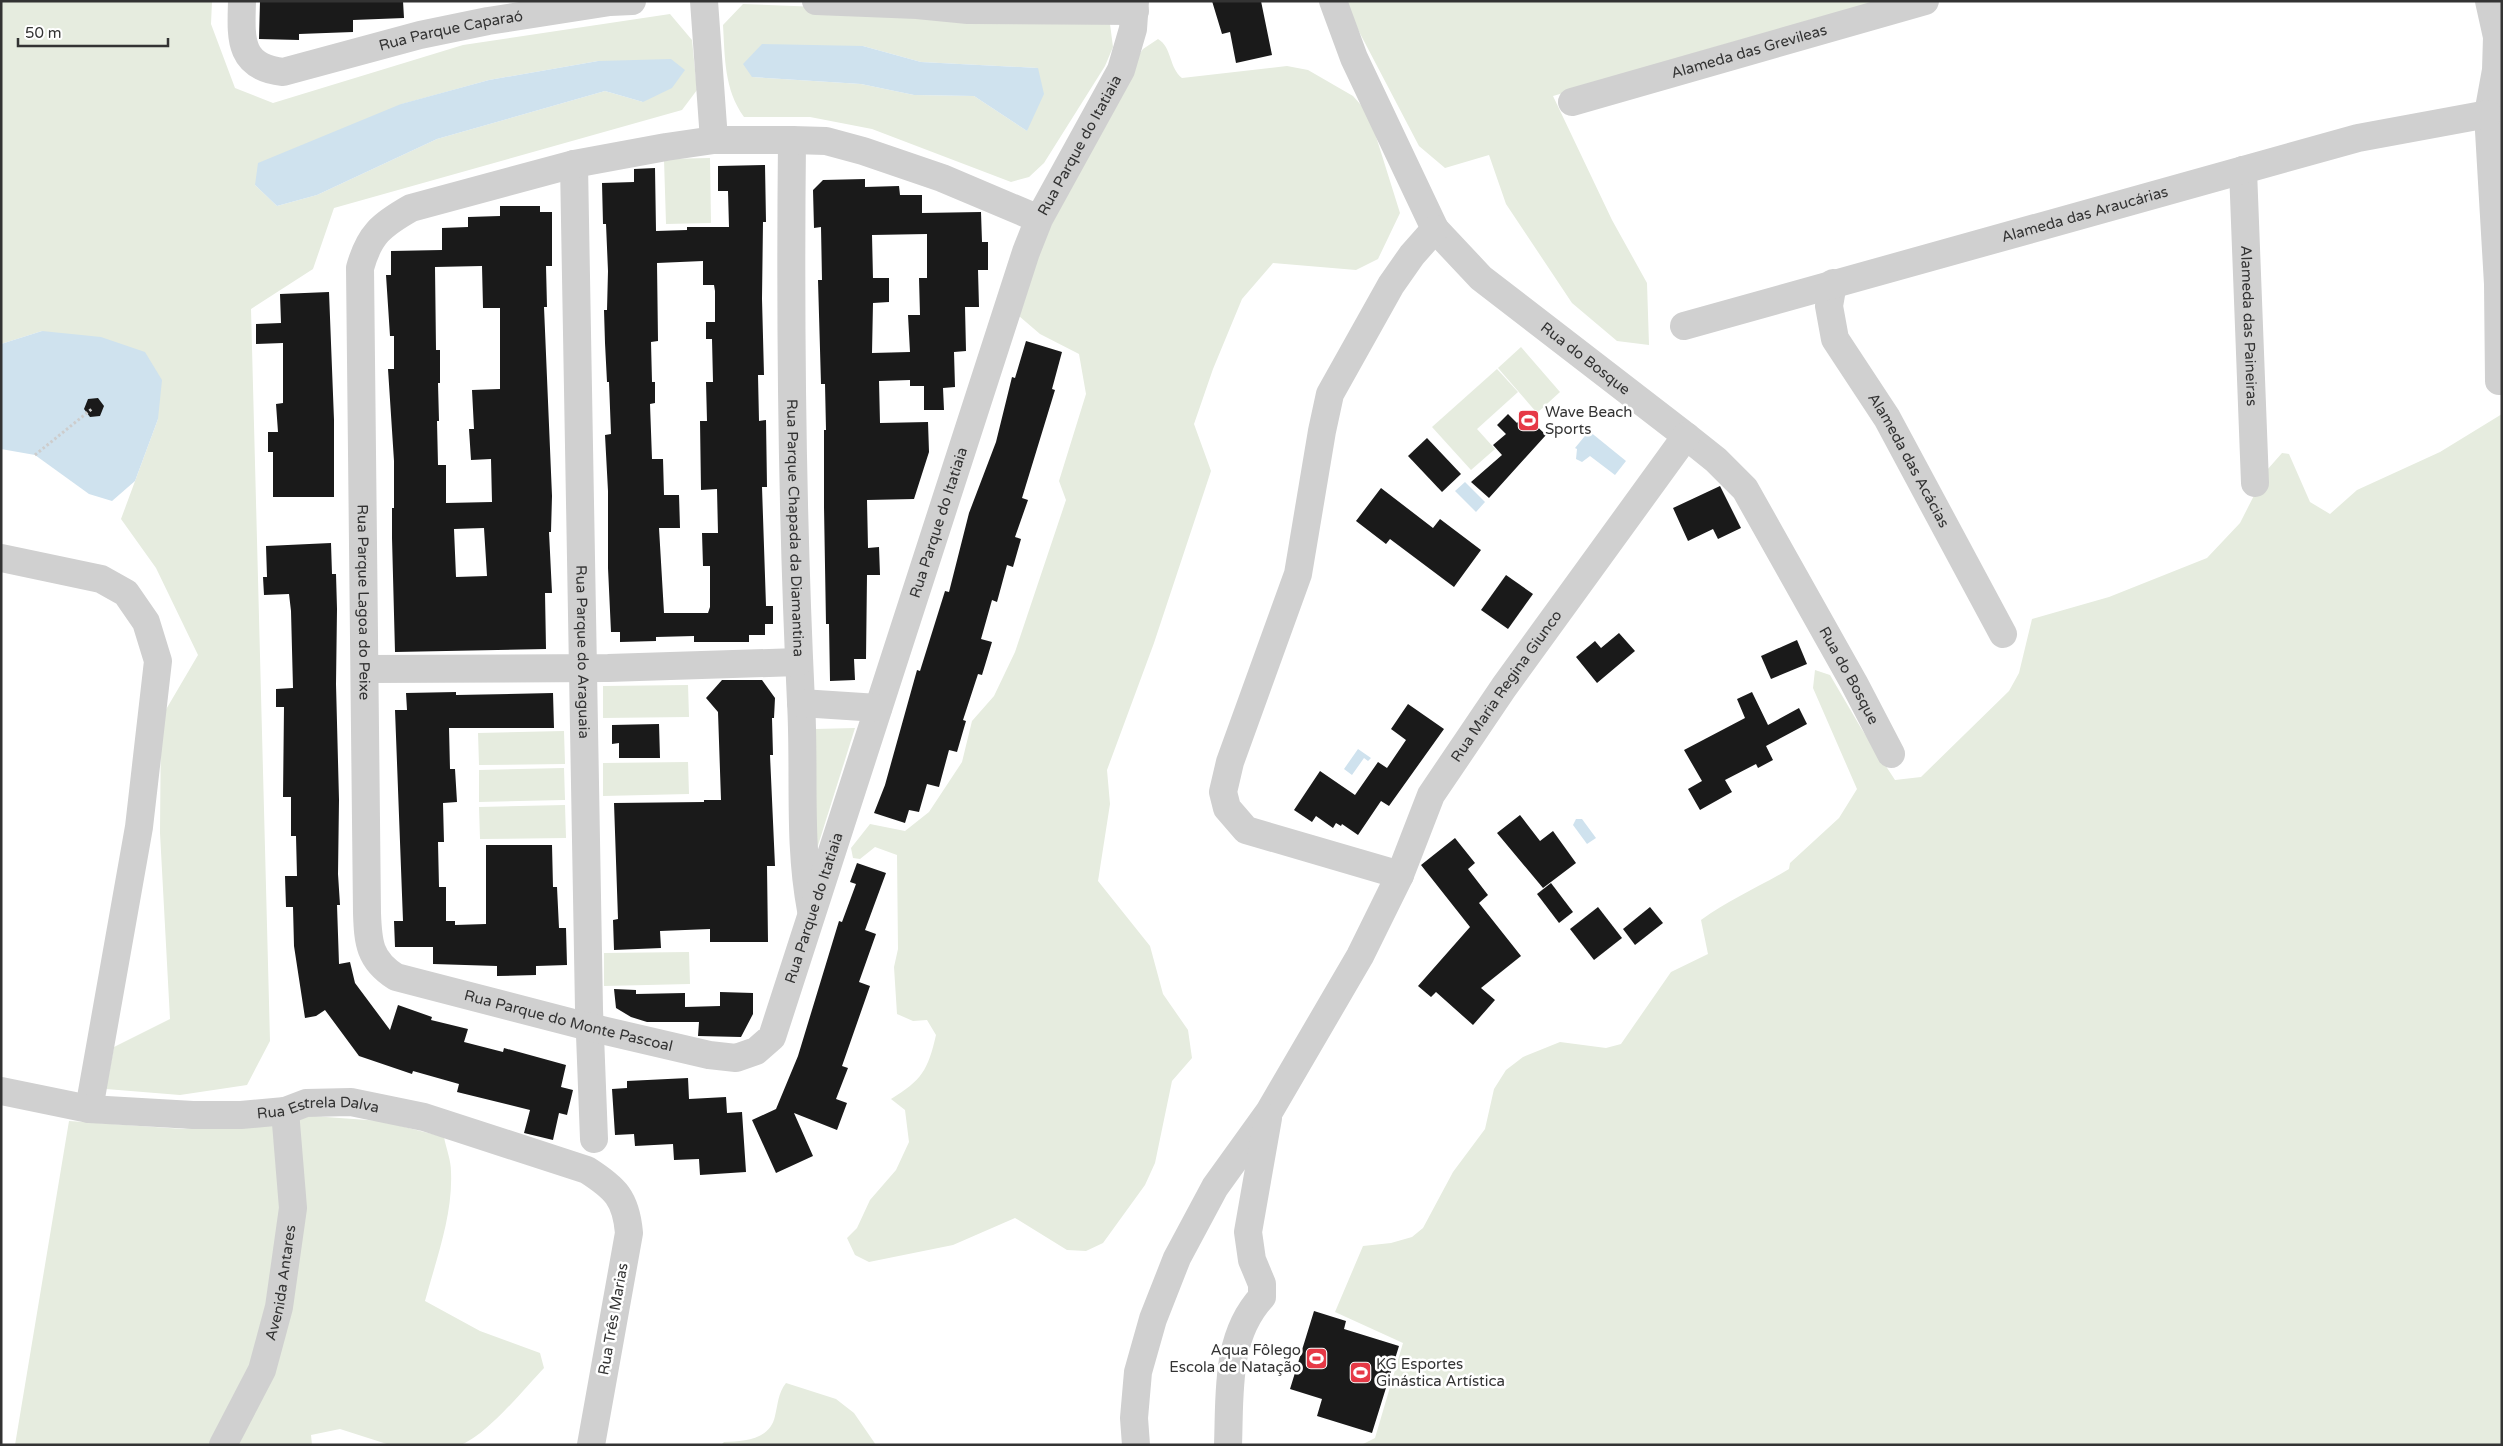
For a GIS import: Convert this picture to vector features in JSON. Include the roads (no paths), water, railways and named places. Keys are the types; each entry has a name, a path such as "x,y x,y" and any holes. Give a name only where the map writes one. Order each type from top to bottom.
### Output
{"street":[{"name":"Rua Parque Caparaó","path":"242,1 241,38 247,54 256,64 268,70 283,72 420,36 487,11 632,1"},
{"path":"704,1 714,140"},
{"path":"816,1 917,3 968,10 1135,6"},
{"name":"Rua do Bosque","path":"1333,1 1354,58 1435,229 1481,278 1716,460 1744,489 1854,683 1890,754"},
{"name":"Alameda das Grevileas","path":"1572,102 1925,1"},
{"path":"2489,1 2497,36 2496,70 2488,114 2498,284 2499,381"},
{"name":"Rua Parque do Itatiaia","path":"756,1051 772,1038 1026,252 1039,218 1121,70 1128,54 1135,6"},
{"name":"Alameda das Araucárias","path":"1684,326 2358,138 2488,114"},
{"path":"574,164 714,140 826,141 863,151 942,178 1039,218"},
{"name":"Rua Parque Chapada da Diamantina","path":"792,140 798,662 801,703 804,856 806,882 812,914"},
{"name":"Rua Parque Lagoa do Peixe","path":"383,968 372,954 368,936 360,268 372,236 393,218 410,208 574,164"},
{"name":"Rua Parque do Araguaia","path":"574,164 589,1027 594,1139"},
{"name":"Alameda das Paineiras","path":"2244,170 2255,482"},
{"path":"1400,875 1246,830 1227,808 1222,792 1230,762 1298,574 1330,394 1391,285 1412,255 1435,229"},
{"name":"Alameda das Acácias","path":"1833,283 1829,306 1835,340 1886,418 2003,634"},
{"name":"Rua Maria Regina Giunco","path":"1269,1112 1360,956 1400,875 1431,795 1466,740 1686,436"},
{"path":"1,558 101,579 126,593 146,622 158,662 139,827 89,1108"},
{"path":"365,669 583,667 798,662"},
{"path":"801,703 878,708"},
{"name":"Rua Parque do Monte Pascoal","path":"383,968 396,977 589,1027 709,1054 736,1058 756,1051"},
{"name":"Rua Estrela Dalva","path":"1,1092 89,1108 193,1115 241,1116 285,1111 306,1102 351,1102 424,1117 587,1170 603,1180 618,1195"},
{"name":"Avenida Antares","path":"223,1445 262,1370 279,1307 293,1208 285,1111"},
{"path":"1136,1445 1134,1418 1138,1372 1153,1319 1177,1258 1215,1187 1269,1112"},
{"path":"1228,1445 1231,1371 1236,1340 1250,1310 1262,1297 1262,1284 1252,1260 1248,1232 1269,1112"},
{"name":"Rua Três Marias","path":"591,1445 629,1233 627,1212 618,1195"},
{"path":"1134,1418 1153,1445"}],"water":[{"path":"762,44 863,46 921,62 1038,68 1044,94 1027,131 974,96 914,95 861,84 752,77 743,64"},
{"path":"671,59 685,70 672,88 643,102 605,91 437,139 317,195 277,206 255,185 258,163 401,104 489,80 598,61"},
{"path":"42,331 101,337 145,352 162,380 158,419 135,481 112,501 89,494 35,455 1,449 1,344"},
{"path":"1589,431 1626,461 1615,475 1590,456 1582,462 1576,459 1577,449 1575,448"},
{"path":"1465,482 1485,502 1476,512 1455,491"},
{"path":"1358,749 1371,758 1368,761 1364,758 1352,775 1344,769"},
{"path":"1576,819 1582,819 1596,838 1587,844 1573,825"}],"place":[{"name":"Wave Beach Sports","path":"1529,421"},
{"name":"Aqua Fôlego Escola de Natação","path":"1317,1359"},
{"name":"KG Esportes Ginástica Artística","path":"1360,1373"}]}
